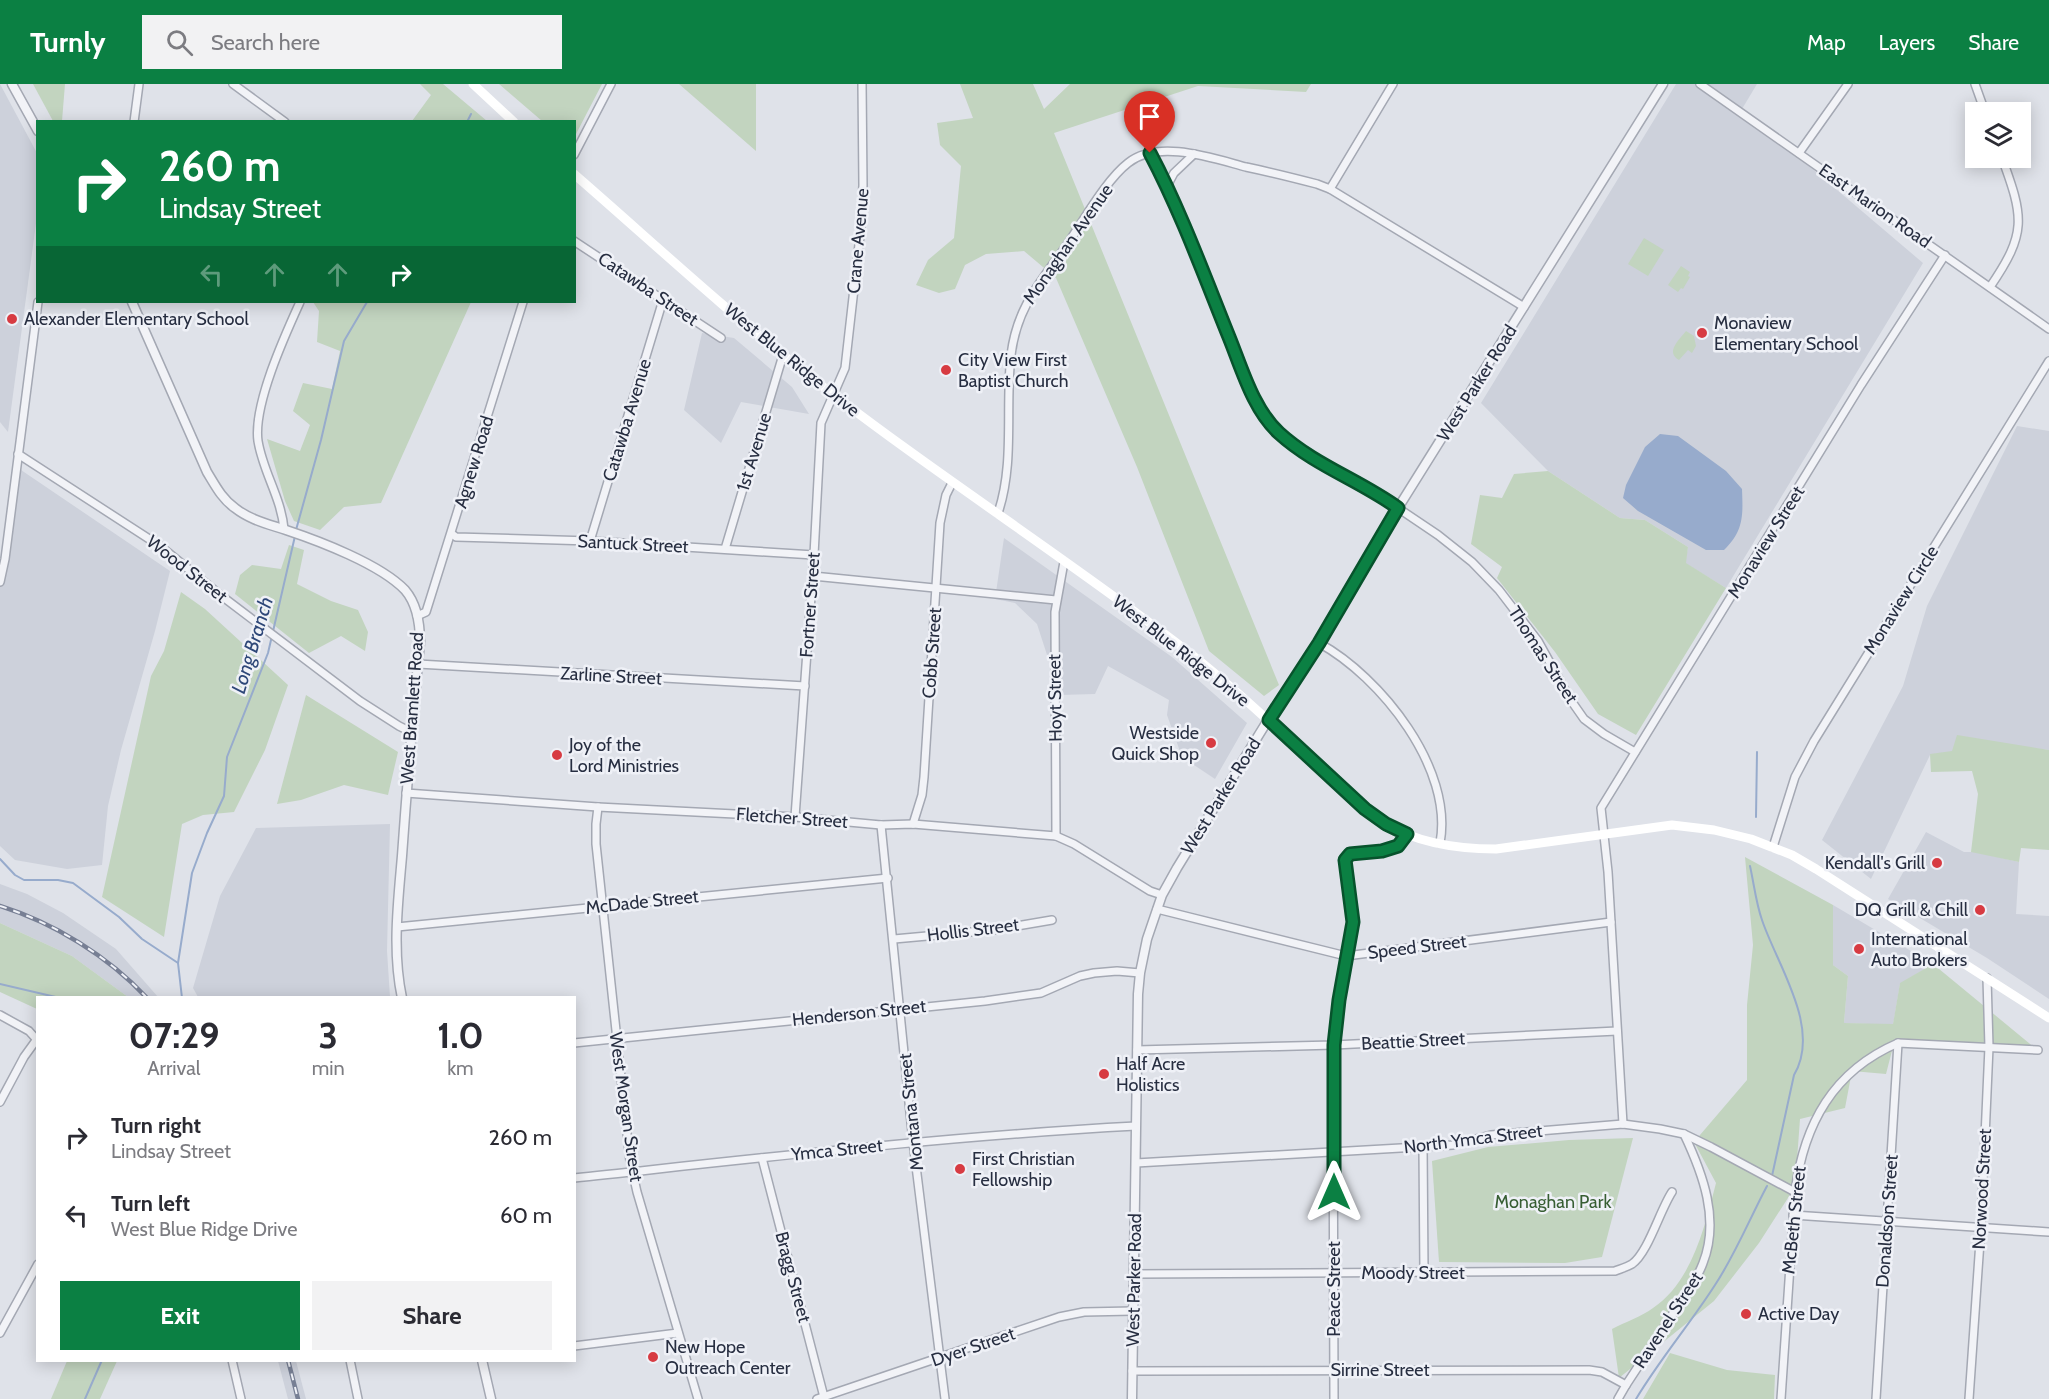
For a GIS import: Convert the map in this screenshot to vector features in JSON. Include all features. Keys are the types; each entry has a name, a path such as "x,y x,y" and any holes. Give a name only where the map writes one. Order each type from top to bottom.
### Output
{"main road":[{"path":"473,84 512,120"},
{"name":"West Blue Ridge Drive","path":"576,176 783,355 952,483 998,513 1174,641 1269,720 1357,803 1386,824 1407,834 1469,849 1496,849 1672,825 1693,826 1734,834 1773,847 1816,869 2049,1018"}],"street":[{"path":"12,84 36,127"},
{"path":"134,120 139,84"},
{"path":"233,84 282,120"},
{"path":"576,151 610,84"},
{"name":"Crane Avenue","path":"834,395 846,362 861,227 862,84"},
{"path":"1330,189 1393,84"},
{"name":"West Parker Road","path":"1132,1399 1140,973 1147,939 1162,895 1319,643 1398,508 1663,84"},
{"name":"East Marion Road","path":"1700,84 2049,329"},
{"path":"1799,153 1848,84"},
{"path":"1975,84 1981,102"},
{"path":"1150,153 1194,154 1330,189 1524,307"},
{"name":"Thomas Street","path":"1150,153 1167,186 1245,376 1265,417 1280,434 1301,450 1438,534 1472,562 1499,590 1533,634 1584,719 1635,752"},
{"name":"Monaghan Avenue","path":"998,513 1005,474 1011,354 1021,314 1032,294 1121,170 1139,156 1150,153"},
{"path":"1167,186 1174,173 1194,154"},
{"path":"1990,287 2011,253 2018,231 2017,204 2005,168"},
{"name":"Catawba Street","path":"576,242 721,338"},
{"name":"Monaview Street","path":"1604,833 1601,808 1861,385 1945,255"},
{"name":"Catawba Avenue","path":"590,541 663,300"},
{"path":"0,582 38,303"},
{"name":"West Bramlett Road","path":"132,303 216,487 228,503 242,514 258,521 345,553 394,581 413,603 420,629 397,927 396,950 402,996"},
{"path":"286,530 259,444 258,426 276,356 300,303"},
{"name":"Agnew Road","path":"417,616 426,612 524,303"},
{"name":"1st Avenue","path":"725,549 783,355"},
{"name":"Monaview Circle","path":"1773,847 1796,777 1814,741 2049,361"},
{"name":"Fortner Street","path":"795,817 813,576 821,423 834,395"},
{"name":"Wood Street","path":"18,454 160,546 360,701 411,732"},
{"name":"Cobb Street","path":"913,824 922,795 924,777 940,523 946,495 952,483"},
{"name":"Santuck Street","path":"452,534 456,537 590,541 814,555"},
{"name":"Hoyt Street","path":"1056,836 1056,600 1064,562"},
{"path":"813,576 1056,600"},
{"path":"1319,643 1376,686 1412,734 1430,771 1440,805 1443,825 1440,843"},
{"name":"Zarline Street","path":"418,664 805,686"},
{"name":"Fletcher Street","path":"406,793 598,807 795,817 881,825 913,824 1056,836 1074,844 1150,891 1162,895"},
{"name":"West Morgan Street","path":"598,807 596,834 616,1038 633,1172 698,1399"},
{"name":"Montana Street","path":"881,825 913,1143 945,1399"},
{"path":"1604,833 1623,1124"},
{"name":"Peace Street","path":"1334,1399 1334,1045 1353,922 1345,865 1347,857 1355,853 1391,849 1398,846 1407,834"},
{"name":"McDade Street","path":"397,927 888,878"},
{"name":"Speed Street","path":"1157,909 1346,956 1611,922"},
{"name":"Hollis Street","path":"894,939 993,930 1052,920"},
{"name":"Henderson Street","path":"576,1043 1030,996 1080,976 1094,973 1117,971 1140,973"},
{"name":"Norwood Street","path":"1970,1399 1989,1047 1987,978"},
{"path":"0,1015 29,1031 36,1039"},
{"name":"Beattie Street","path":"1137,1050 1334,1045 1617,1031"},
{"path":"0,1102 24,1057 36,1041"},
{"name":"McBeth Street","path":"1781,1399 1795,1192 1804,1146 1826,1103 1850,1072 1881,1050 1898,1043 2038,1050"},
{"name":"Donaldson Street","path":"1876,1399 1898,1043"},
{"name":"North Ymca Street","path":"1136,1162 1453,1144 1491,1135 1623,1124 1660,1128 1684,1134 1795,1192"},
{"name":"Ymca Street","path":"576,1178 913,1143 1136,1126"},
{"name":"Ravenel Street","path":"1618,1399 1691,1286 1702,1266 1707,1250 1710,1218 1706,1191 1698,1163 1684,1134"},
{"path":"1423,1146 1424,1272"},
{"name":"Bragg Street","path":"762,1158 820,1398"},
{"name":"Moody Street","path":"1134,1274 1615,1271 1634,1263 1645,1249 1663,1206 1672,1192"},
{"path":"1793,1215 2049,1232"},
{"path":"0,1333 36,1268"},
{"name":"Dyer Street","path":"820,1398 1059,1317 1084,1312 1133,1311"},
{"path":"576,1346 678,1333"},
{"path":"232,1362 240,1399"},
{"path":"350,1362 358,1399"},
{"path":"483,1362 491,1399"},
{"name":"Sirrine Street","path":"1132,1371 1589,1370 1602,1372 1626,1385"},
{"path":"1781,1399 1788,1399"}],"shaded area":[{"name":"Alexander Elementary School","path":"0,84 36,151 36,223 8,432 0,422"},
{"name":"Monaview Elementary School","path":"1676,84 1757,84 1742,109 1923,263 1726,588 1685,563 1688,547 1645,520 1620,518 1548,471 1481,403"},
{"path":"702,333 734,338 792,387 809,414 741,402 721,443 684,410"},
{"path":"2017,426 2049,431 2049,750 2032,748 1930,755 1871,879 1822,840 1903,686 1927,606"},
{"path":"21,470 170,571 108,806 102,865 67,869 15,860 0,846 0,580"},
{"path":"1004,538 1172,657 1247,723 1215,779 1182,757 1167,715 1169,700 1108,666 1095,694 1060,695 1037,624 1015,603 995,599"},
{"path":"390,824 387,951 390,996 197,996 193,988 220,896 256,828"},
{"path":"1926,832 1964,852 1976,852 2019,862 2016,914 2049,916 2049,999 1987,958 1888,899"},
{"path":"0,884 27,894 63,913 116,949 157,996 127,996 72,956 0,923"},
{"path":"1833,905 1933,964 1900,984 1893,1025 1844,1023 1848,976 1833,965"},
{"path":"278,1362 296,1362 306,1399 288,1399"}],"green space":[{"path":"33,84 65,84 62,120 52,120"},
{"path":"420,84 443,84 486,120 413,120 431,95"},
{"path":"499,84 602,84 576,134 576,120 541,120"},
{"path":"679,84 756,84 756,151"},
{"path":"960,84 1033,84 1044,109 1070,84 1311,84 1306,92 1198,86 1054,133 1279,685 1264,696 1209,651 1137,467 1056,278 1024,251 986,254 965,265 955,289 939,293 916,285 928,260 954,238 961,166 940,145 937,123 973,118"},
{"path":"1644,238 1664,250 1648,276 1628,264"},
{"path":"1681,266 1690,272 1688,276 1690,277 1683,289 1681,288 1678,292 1668,285"},
{"path":"314,303 471,303 381,503 344,507 320,530 294,521 285,501 267,439 300,451 310,425 293,411 303,383 332,389 340,351 317,342 319,311"},
{"path":"1686,331 1694,336 1696,346 1692,353 1688,350 1679,360 1675,357 1673,350"},
{"path":"1548,471 1620,518 1645,520 1688,547 1686,563 1726,588 1636,735 1598,714 1555,652 1497,578 1502,567 1471,544 1480,495 1502,498 1514,474"},
{"path":"289,545 304,550 297,584 331,601 358,610 368,632 365,651 341,636 309,653 235,594 240,575 252,565 281,569"},
{"path":"181,592 205,609 288,685 265,750 234,812 203,815 182,824 164,937 102,897 151,676 164,651"},
{"path":"306,695 398,752 388,795 344,785 301,800 277,804"},
{"path":"1957,735 2049,750 2049,850 2021,848 2019,862 1971,852 1978,794 1972,771 1931,772 1930,754 1952,751"},
{"path":"1745,857 1833,905 1833,965 1848,976 1844,1023 1893,1024 1900,983 1933,964 2035,1048 1895,1039 1886,1074 1852,1071 1845,1108 1800,1119 1795,1187 1759,1243 1714,1301 1619,1378 1612,1329 1653,1308 1678,1284 1687,1268 1702,1235 1716,1183 1694,1142 1747,1080 1747,1005 1753,945"},
{"path":"0,923 72,956 127,996 36,996 36,1009 0,992"},
{"name":"Monaghan Park","path":"1633,1138 1602,1257 1565,1263 1439,1262 1432,1161 1488,1147 1569,1140"},
{"path":"1670,1353 1727,1370 1775,1375 1774,1399 1643,1399"},
{"path":"67,1362 117,1362 100,1399 51,1399"}],"water":[{"path":"1660,434 1678,436 1726,471 1742,489 1739,529 1724,550 1706,550 1638,511 1623,498 1626,485 1645,447"}],"waterway":[{"name":"Long Branch","path":"468,120 471,114"},
{"name":"Long Branch","path":"296,530 321,440 344,341 366,303"},
{"name":"Long Branch","path":"182,996 178,963 192,873 224,796 227,757 268,653 295,536"},
{"path":"1756,817 1757,752"},
{"path":"0,859 15,875 24,880 58,880 73,883 119,917 142,939 178,963"},
{"path":"1750,866 1760,914 1794,997 1803,1037 1801,1057 1794,1075 1772,1176"},
{"path":"0,984 51,996"},
{"path":"1636,1399 1722,1273 1767,1186"},
{"name":"Long Branch","path":"85,1399 101,1362"}],"railway":[{"path":"0,906 40,922 79,943 115,968 145,996"},
{"path":"289,1362 298,1399"}],"place":[{"name":"Alexander Elementary School","path":"12,319"},
{"name":"Monaview Elementary School","path":"1702,333"},
{"name":"City View First Baptist Church","path":"946,370"},
{"name":"Westside Quick Shop","path":"1211,743"},
{"name":"Joy of the Lord Ministries","path":"557,755"},
{"name":"Kendall's Grill","path":"1937,863"},
{"name":"DQ Grill & Chill","path":"1980,910"},
{"name":"International Auto Brokers","path":"1859,949"},
{"name":"Half Acre Holistics","path":"1104,1074"},
{"name":"First Christian Fellowship","path":"960,1169"},
{"name":"Active Day","path":"1746,1314"},
{"name":"New Hope Outreach Center","path":"653,1357"}],"route":[{"path":"1150,153 1167,186 1245,376 1265,417 1280,434 1301,450 1398,508 1319,643 1269,720 1365,809 1386,824 1407,834 1398,846 1391,849 1350,854 1345,860 1353,922 1339,1000 1334,1045 1334,1192"}]}
